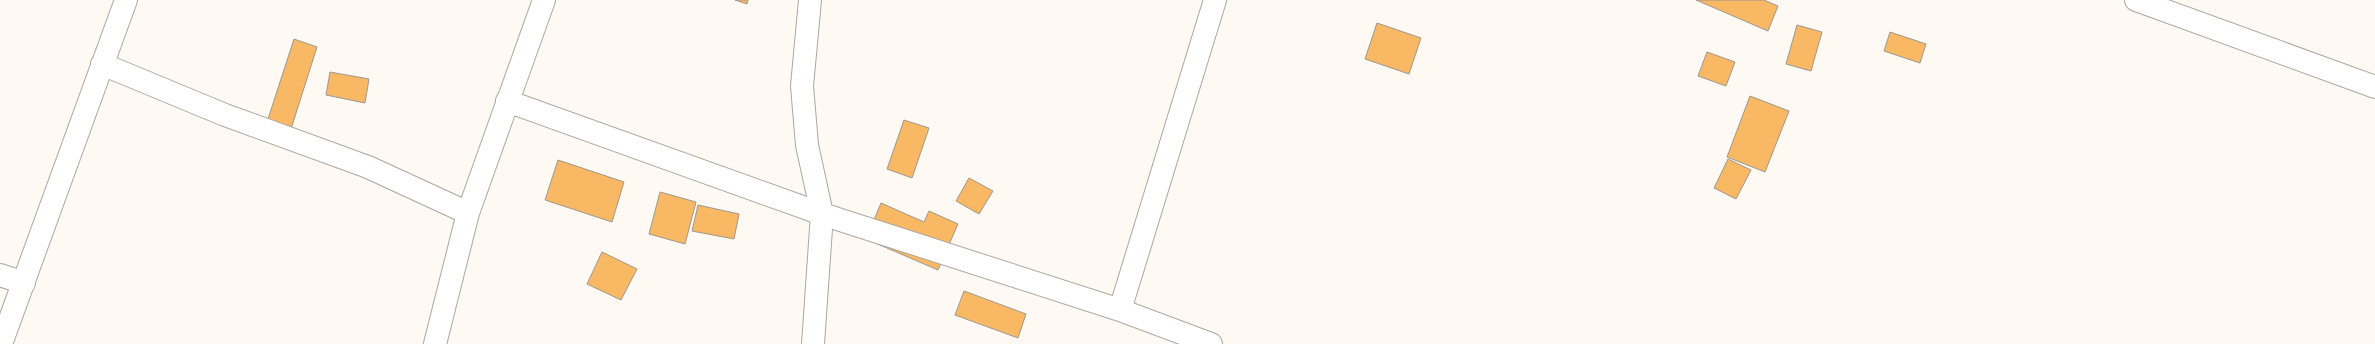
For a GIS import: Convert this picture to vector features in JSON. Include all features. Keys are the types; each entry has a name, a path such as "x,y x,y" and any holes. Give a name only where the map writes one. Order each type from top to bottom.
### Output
{"street":[{"path":"1,344 126,0"},
{"path":"435,344 468,213 544,0"},
{"path":"810,0 802,86 807,145 822,214 813,344"},
{"path":"1120,310 1215,0"},
{"path":"2136,0 2375,87"},
{"path":"102,64 225,115 368,167 468,213"},
{"path":"507,101 822,214 1120,310 1211,344"},
{"path":"0,275 24,283"}],"building":[{"path":"735,0 748,0 747,4"},
{"path":"1696,0 1764,0 1778,6 1768,31"},
{"path":"1377,23 1421,38 1409,74 1365,59"},
{"path":"1797,25 1822,32 1811,71 1786,64"},
{"path":"1890,32 1926,44 1920,63 1884,51"},
{"path":"294,39 317,47 291,129 267,122"},
{"path":"1707,52 1735,62 1726,86 1698,76"},
{"path":"330,72 369,79 365,103 326,95"},
{"path":"1750,96 1789,111 1765,172 1727,157"},
{"path":"904,120 929,128 912,178 887,169"},
{"path":"1728,159 1751,170 1736,199 1714,188"},
{"path":"558,160 624,182 612,222 545,200"},
{"path":"969,178 993,191 979,214 956,201"},
{"path":"660,192 696,202 685,244 649,234"},
{"path":"881,203 924,222 929,211 958,224 938,270 866,239"},
{"path":"698,205 739,214 734,239 692,231"},
{"path":"602,252 637,269 621,300 587,284"},
{"path":"964,291 1026,314 1018,338 955,315"}]}
